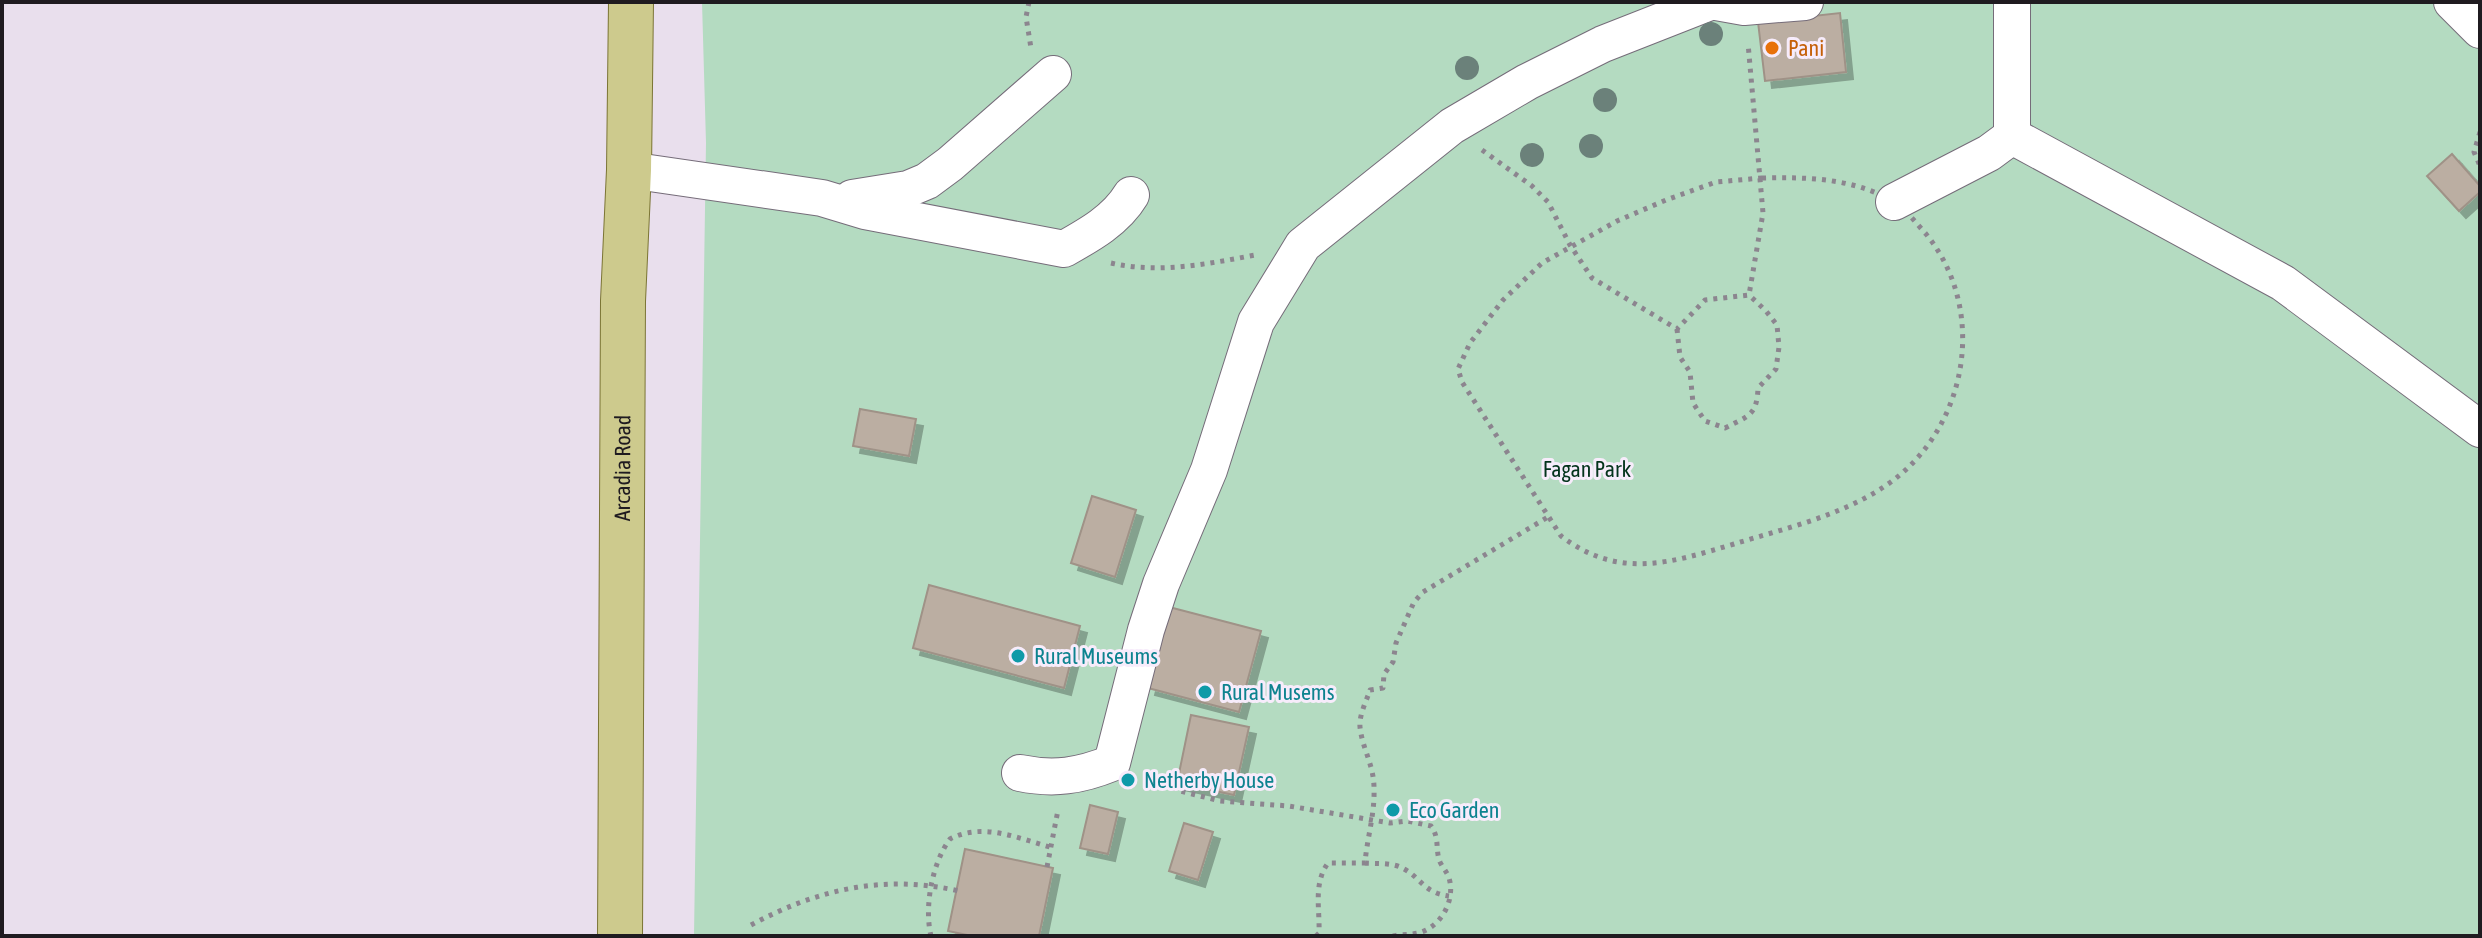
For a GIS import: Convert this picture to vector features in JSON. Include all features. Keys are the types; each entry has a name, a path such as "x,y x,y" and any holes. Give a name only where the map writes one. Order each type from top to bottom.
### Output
{"main road":[{"name":"Arcadia Road","path":"620,936 623,301 629,170 631,2"}],"lane":[{"path":"1020,773 1042,778 1065,778 1112,763 1157,596 1209,470 1256,322 1303,245 1452,126 1590,50 1723,4 1805,2"},
{"path":"2012,2 2012,136"},
{"path":"2452,2 2480,30"},
{"path":"629,170 822,198 866,198 908,189 927,181 950,164 1053,74"},
{"path":"1894,202 1989,153 2012,136"},
{"path":"2012,136 2283,283 2480,429"},
{"path":"950,164 942,200 946,218 954,228"},
{"path":"822,198 865,211 1064,249 1090,234 1122,209 1131,195"}],"path":[{"path":"1723,4 1762,178 1763,213 1749,295"},
{"path":"1452,126 1532,186 1548,202 1570,245 1592,278 1677,329"},
{"path":"2480,132 2474,152 2480,166"},
{"path":"1827,178 1894,202 1932,242 1946,266 1956,292 1963,328 1961,363 1952,404 1932,438 1902,474 1861,500 1823,515 1698,555 1654,564 1612,563 1578,549 1561,536 1462,382 1458,369 1470,343 1503,300 1542,263 1570,245 1617,221 1716,182 1827,178"},
{"path":"1064,249 1086,257 1150,268 1211,264 1303,245"},
{"path":"1749,295 1766,311 1777,325 1779,347 1776,369 1758,388 1757,405 1750,415 1725,428 1705,421 1693,403 1690,372 1680,357 1677,329 1705,300 1749,295"},
{"path":"1365,863 1366,841 1373,820 1373,766 1360,728 1361,720 1370,690 1383,688 1384,674 1393,662 1396,643 1414,602 1423,592 1548,517"},
{"path":"1112,763 1132,767 1180,791 1220,801 1289,806 1390,823 1407,821 1431,826 1436,832 1438,858 1449,876 1446,912 1438,922 1419,933 1393,936"},
{"path":"1047,867 1065,778"},
{"path":"931,936 928,913 933,885 944,848 950,839 976,830 1050,847"},
{"path":"1316,936 1319,933 1320,913 1317,894 1322,871 1328,863 1399,867 1407,870 1424,886 1449,896"},
{"path":"751,925 780,910 845,890 892,883 933,885 959,891"}],"green space":[{"name":"Fagan Park","path":"702,2 2480,2 2480,936 694,936 706,143"}],"building":[{"path":"1840,13 1846,72 1765,81 1758,22"},
{"path":"2452,154 2480,186 2480,192 2459,211 2427,176"},
{"path":"860,409 916,419 909,456 853,446"},
{"path":"1092,496 1136,510 1115,577 1071,563"},
{"path":"929,585 1080,626 1064,688 913,648"},
{"path":"1169,607 1261,631 1239,712 1148,688"},
{"path":"1191,715 1249,727 1234,795 1177,783"},
{"path":"1090,805 1118,812 1108,854 1080,848"},
{"path":"1184,823 1213,832 1198,880 1169,871"},
{"path":"965,849 1053,868 1039,936 972,936 948,931"}],"place":[{"name":"Pani","path":"1772,48"},
{"name":"Rural Museums","path":"1018,656"},
{"name":"Rural Musems","path":"1205,692"},
{"name":"Netherby House","path":"1128,780"},
{"name":"Eco Garden","path":"1393,810"}]}
